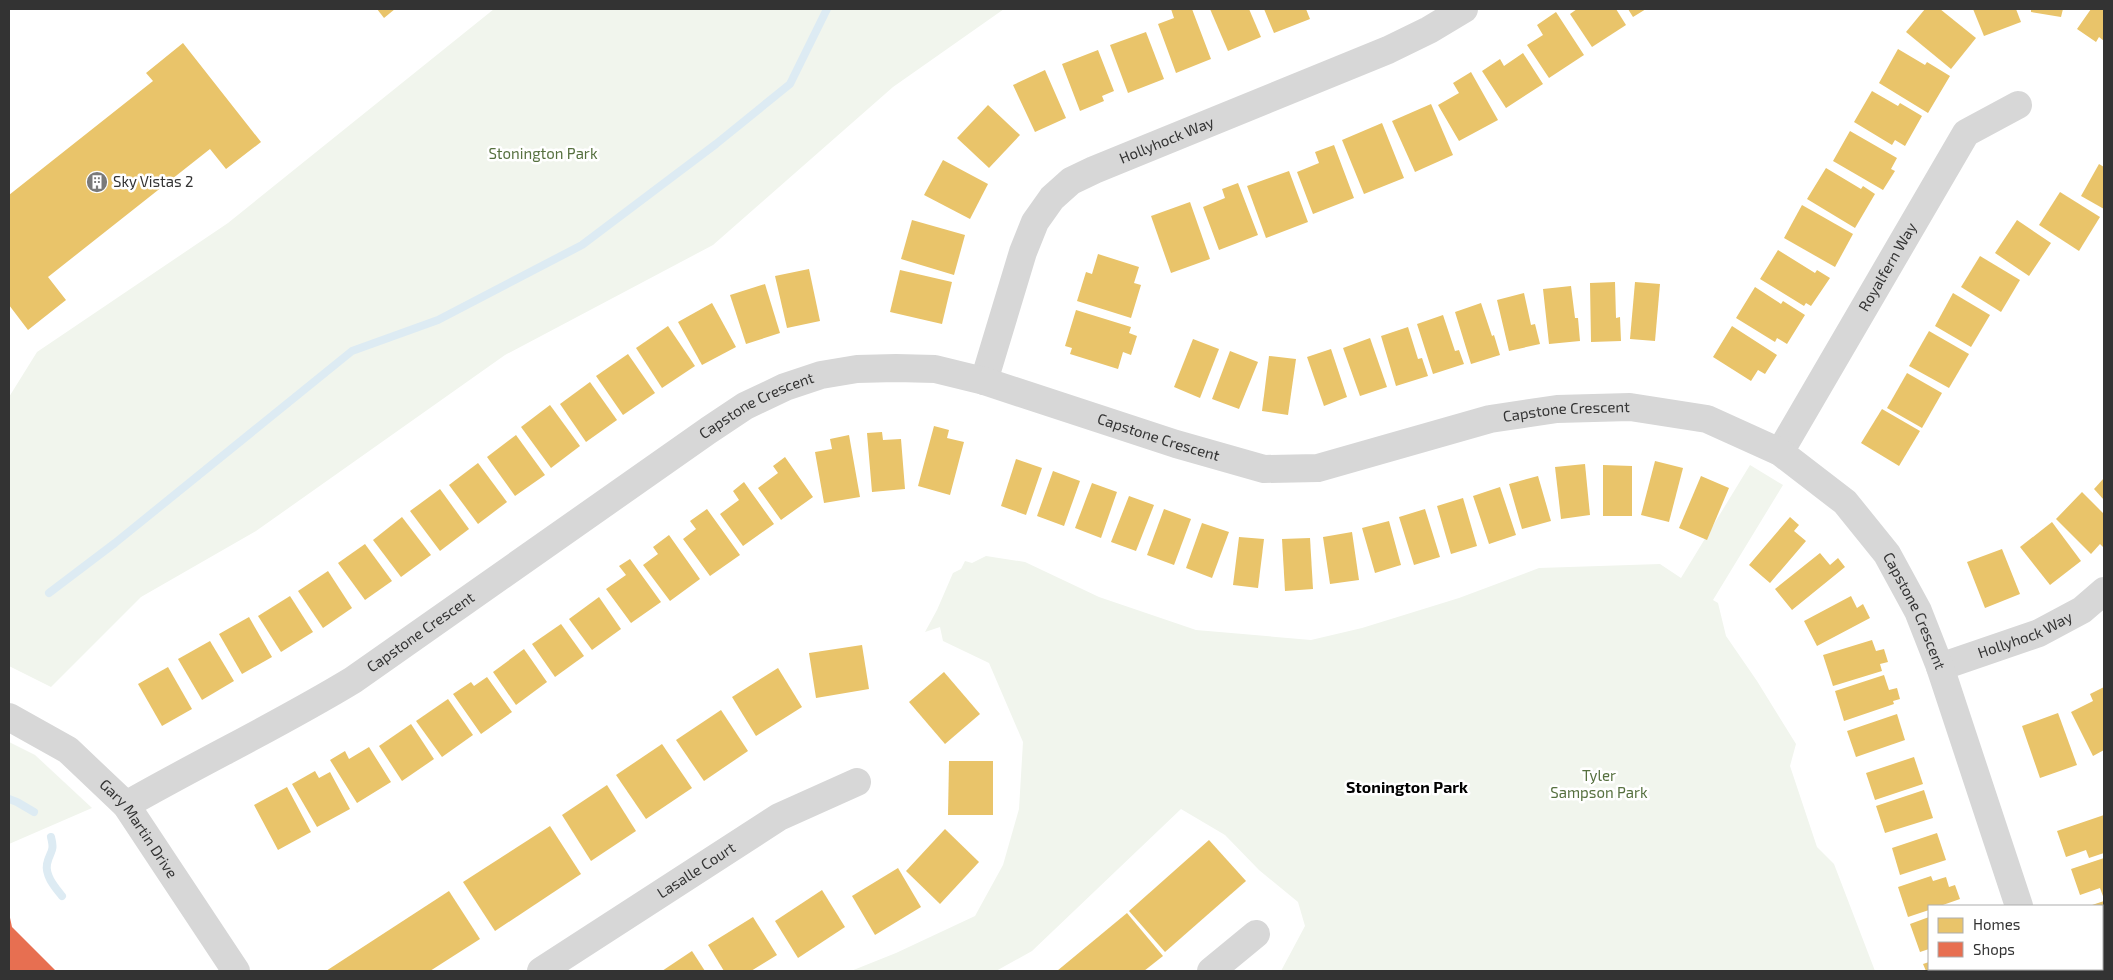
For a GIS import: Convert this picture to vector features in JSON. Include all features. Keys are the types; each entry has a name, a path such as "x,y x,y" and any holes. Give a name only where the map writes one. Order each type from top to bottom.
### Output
{"street":[{"name":"Hollyhock Way","path":"984,382 1023,252 1035,222 1052,198 1071,181 1388,50 1429,30 1464,9"},
{"name":"Royalfern Way","path":"1780,452 1966,132 2018,105"},
{"name":"Capstone Crescent","path":"126,805 180,774 298,713 353,680 745,406 785,387 820,375 857,369 935,369 984,382 1176,444 1264,470 1318,468 1490,419 1566,409 1630,407 1707,419 1780,452 1845,502 1887,554 1918,611 1940,667 2019,905"},
{"name":"Hollyhock Way","path":"1940,667 2039,633 2082,610 2104,591"},
{"name":"Gary Martin Drive","path":"9,717 68,750 126,805 236,971"},
{"name":"Lasalle Court","path":"540,971 779,817 857,782"},
{"path":"1211,971 1256,934"}],"green space":[{"name":"Stonington Park","path":"494,9 1004,9 893,87 713,245 505,355 256,531 141,597 51,687 9,666 9,397 37,352 228,223"},
{"name":"Tyler Sampson Park","path":"1750,465 1783,485 1713,600 1718,603 1726,636 1757,681 1796,744 1790,766 1817,847 1834,864 1875,971 1281,971 1305,926 1298,902 1259,870 1225,835 1181,809 1032,951 996,971 851,971 896,953 975,916 1003,865 1019,809 1023,742 989,663 943,641 940,627 925,632 953,573 961,569 965,561 972,563 986,556 1025,562 1099,597 1196,630 1311,640 1362,628 1459,598 1539,568 1660,564 1681,578"},
{"path":"9,742 35,755 92,808 9,844"}],"building: Homes":[{"path":"377,9 395,9 384,18"},
{"path":"1171,9 1192,9 1211,59 1176,73 1158,24 1174,18"},
{"path":"1210,9 1249,9 1261,37 1228,51"},
{"path":"1264,9 1306,9 1310,19 1274,33"},
{"path":"1577,9 1616,9 1626,25 1592,47 1570,14"},
{"path":"1628,9 1646,9 1633,17"},
{"path":"1925,9 1940,9 1976,38 1951,69 1906,32"},
{"path":"1973,9 2016,9 2021,22 1984,36"},
{"path":"2031,9 2063,9 2061,17 2031,12"},
{"path":"2091,9 2104,9 2104,41 2099,37 2096,42 2077,29"},
{"path":"1556,12 1584,55 1549,78 1527,45 1543,35 1537,25"},
{"path":"1146,32 1164,79 1128,93 1110,45"},
{"name":"Sky Vistas 2","path":"183,43 261,142 226,169 210,149 48,277 66,300 28,330 9,305 9,195 153,81 146,73"},
{"path":"1898,49 1925,65 1927,62 1950,76 1928,113 1879,83"},
{"path":"1098,50 1114,91 1102,96 1104,101 1080,111 1062,64"},
{"path":"1523,53 1543,84 1506,108 1482,71 1500,59 1504,66"},
{"path":"1045,70 1066,118 1035,132 1013,85"},
{"path":"1471,72 1498,120 1459,141 1438,105 1459,93 1453,83"},
{"path":"1872,91 1898,106 1900,103 1922,116 1905,146 1895,140 1892,145 1854,122"},
{"path":"1431,104 1453,155 1415,172 1392,121"},
{"path":"988,105 1020,135 989,168 957,138"},
{"path":"1382,123 1404,178 1364,194 1342,140"},
{"path":"1850,131 1897,158 1891,169 1895,171 1883,190 1833,161"},
{"path":"1334,145 1354,198 1313,214 1297,172 1319,163 1315,152"},
{"path":"943,160 988,184 970,219 924,195"},
{"path":"2099,164 2104,167 2104,209 2081,196"},
{"path":"1826,168 1861,189 1863,186 1875,194 1855,228 1807,199"},
{"path":"1289,171 1308,222 1266,238 1247,186"},
{"path":"1238,183 1258,235 1219,250 1203,207 1225,198 1222,189"},
{"path":"2060,192 2100,217 2079,251 2039,225"},
{"path":"1190,202 1210,259 1171,273 1151,216"},
{"path":"1802,205 1853,234 1835,267 1784,238"},
{"path":"912,220 965,235 954,275 901,259"},
{"path":"2017,220 2051,243 2029,276 1995,253"},
{"path":"1778,250 1815,273 1817,270 1830,278 1811,306 1806,303 1804,306 1760,279"},
{"path":"1098,254 1139,267 1134,283 1141,285 1131,318 1077,301 1086,272 1092,274"},
{"path":"1980,256 2020,280 2001,312 1961,287"},
{"path":"809,269 820,321 787,328 775,276"},
{"path":"900,270 952,282 942,324 890,312"},
{"path":"1615,282 1616,318 1620,317 1621,341 1591,342 1590,283"},
{"path":"1635,282 1660,284 1655,341 1630,339"},
{"path":"765,284 780,333 746,344 730,295"},
{"path":"1571,286 1575,318 1578,318 1580,341 1549,344 1543,289"},
{"path":"1755,287 1781,304 1783,301 1805,315 1787,344 1777,338 1775,342 1736,318"},
{"path":"1524,293 1531,325 1535,324 1540,344 1509,351 1497,300"},
{"path":"1953,293 1990,315 1971,347 1935,326"},
{"path":"712,303 736,347 702,365 678,322"},
{"path":"1481,303 1500,355 1471,364 1455,312"},
{"path":"1076,310 1131,327 1129,333 1137,336 1131,355 1123,352 1118,369 1070,354 1072,348 1065,346"},
{"path":"1443,315 1455,351 1459,350 1464,364 1433,374 1417,324"},
{"path":"668,326 695,366 662,388 636,348"},
{"path":"1732,326 1777,355 1765,374 1758,370 1751,381 1713,357"},
{"path":"1408,327 1418,359 1422,358 1428,376 1396,386 1381,336"},
{"path":"1929,331 1969,354 1949,388 1909,366"},
{"path":"1370,338 1387,387 1360,396 1343,348"},
{"path":"1193,339 1219,349 1200,398 1174,387"},
{"path":"1331,349 1347,397 1324,406 1307,357"},
{"path":"1230,351 1258,362 1239,409 1212,399"},
{"path":"628,354 655,393 623,415 596,376"},
{"path":"1269,356 1296,359 1288,415 1262,411"},
{"path":"1907,373 1942,393 1922,428 1887,408"},
{"path":"590,382 617,420 586,442 560,404"},
{"path":"550,405 580,446 551,468 521,427"},
{"path":"1882,409 1920,431 1899,466 1861,443"},
{"path":"934,426 949,430 947,438 964,442 950,495 918,486"},
{"path":"882,432 883,440 901,439 905,489 872,492 867,433"},
{"path":"516,435 545,475 515,496 487,457"},
{"path":"849,435 860,497 824,503 815,452 832,449 830,439"},
{"path":"785,457 813,497 781,520 758,488 778,473 773,466"},
{"path":"1016,459 1042,468 1026,515 1001,506"},
{"path":"1655,461 1683,468 1669,522 1641,515"},
{"path":"478,463 507,502 478,524 449,485"},
{"path":"1585,464 1590,515 1561,519 1555,467"},
{"path":"1603,465 1632,466 1632,516 1603,516"},
{"path":"1053,471 1080,481 1064,526 1037,516"},
{"path":"1538,476 1551,521 1522,529 1509,484"},
{"path":"1701,476 1729,488 1707,540 1679,528"},
{"path":"2104,478 2104,500 2094,489"},
{"path":"744,482 774,524 743,546 720,514 739,500 733,491"},
{"path":"1092,483 1117,492 1101,538 1075,528"},
{"path":"1500,487 1516,535 1489,544 1473,496"},
{"path":"440,489 469,529 440,551 410,511"},
{"path":"2082,492 2104,514 2104,548 2100,544 2091,554 2056,519"},
{"path":"1129,496 1154,505 1136,551 1111,542"},
{"path":"1463,498 1477,546 1451,554 1437,506"},
{"path":"707,509 740,555 710,576 683,539 696,529 690,521"},
{"path":"1164,509 1191,519 1174,565 1147,555"},
{"path":"1425,509 1440,557 1414,565 1399,517"},
{"path":"402,517 431,555 401,577 373,540"},
{"path":"1790,517 1799,525 1794,531 1806,541 1770,583 1749,565"},
{"path":"1389,521 1401,565 1375,573 1362,528"},
{"path":"2052,522 2081,561 2050,585 2020,547"},
{"path":"1202,523 1229,532 1212,578 1186,568"},
{"path":"1352,532 1359,580 1330,584 1323,537"},
{"path":"669,535 700,579 670,601 643,565 658,554 653,547"},
{"path":"1239,537 1264,539 1258,588 1233,585"},
{"path":"1310,538 1313,589 1285,591 1282,539"},
{"path":"365,544 392,581 365,600 338,563"},
{"path":"2002,549 2020,594 1985,608 1967,562"},
{"path":"1820,553 1830,565 1838,558 1845,567 1792,610 1775,589"},
{"path":"630,559 661,602 631,623 606,589 626,575 619,566"},
{"path":"328,571 352,608 323,628 298,591"},
{"path":"290,596 313,632 281,652 258,616"},
{"path":"1851,596 1857,608 1863,604 1870,618 1817,646 1804,621"},
{"path":"599,597 621,629 592,650 569,619"},
{"path":"249,617 272,657 242,674 219,634"},
{"path":"561,624 584,656 555,677 532,644"},
{"path":"1872,640 1876,651 1884,649 1888,662 1880,664 1882,671 1833,686 1823,655"},
{"path":"210,641 234,681 202,700 178,659"},
{"path":"862,645 869,689 816,698 809,653"},
{"path":"524,649 547,682 516,705 493,672"},
{"path":"168,667 192,709 162,726 138,684"},
{"path":"778,668 802,707 756,736 732,697"},
{"path":"944,672 980,714 945,744 909,702"},
{"path":"1884,675 1889,690 1897,688 1900,699 1893,701 1894,704 1844,721 1835,691"},
{"path":"487,677 512,712 481,734 453,694 471,682 474,686"},
{"path":"2104,687 2104,750 2093,756 2071,712 2093,701 2090,694"},
{"path":"448,699 473,735 442,757 416,721"},
{"path":"721,710 748,751 704,781 676,740"},
{"path":"2058,713 2077,765 2040,778 2022,726"},
{"path":"1897,714 1905,740 1856,757 1847,731"},
{"path":"411,724 434,759 402,781 379,746"},
{"path":"662,744 692,788 646,819 616,775"},
{"path":"369,747 391,782 357,803 330,760 345,751 349,759"},
{"path":"1914,757 1923,784 1875,800 1866,773"},
{"path":"949,761 993,761 993,815 948,815"},
{"path":"315,771 319,778 330,772 350,809 317,827 292,784"},
{"path":"607,785 636,831 591,861 562,815"},
{"path":"287,787 311,832 278,850 254,805"},
{"path":"1924,790 1933,818 1885,833 1876,806"},
{"path":"2104,815 2104,853 2089,858 2086,850 2066,857 2057,831"},
{"path":"550,826 581,874 495,931 463,882"},
{"path":"945,829 979,862 940,904 906,871"},
{"path":"1937,833 1946,860 1900,875 1892,848"},
{"path":"1209,840 1246,881 1165,952 1129,911"},
{"path":"2104,858 2104,899 2100,888 2080,895 2071,869"},
{"path":"898,868 921,907 875,935 852,896"},
{"path":"1931,876 1933,881 1946,877 1949,887 1955,885 1960,899 1943,905 1928,905 1928,910 1908,917 1898,887"},
{"path":"822,890 845,927 798,958 775,921"},
{"path":"449,891 480,939 430,971 326,971"},
{"path":"2104,901 2103,930 2103,905 2092,905"},
{"path":"1127,913 1163,956 1144,971 1057,971"},
{"path":"753,917 777,955 751,971 724,971 708,945"},
{"path":"1928,917 1928,949 1920,952 1910,924"},
{"path":"2104,941 2104,964 2103,960"},
{"path":"692,951 705,971 662,971"},
{"path":"1928,962 1928,970 1974,971 1926,971 1923,964"}],"building: Shops":[{"path":"9,913 12,927 56,971 9,971"}],"waterway":[{"path":"49,593 115,543 352,351 438,320 582,245 716,144 790,84 827,9"},
{"path":"9,799 34,812"},
{"path":"51,837 52,849 47,868 51,881 62,896"}],"place":[{"name":"Sky Vistas 2","path":"97,182"}],"district":[{"name":"Stonington Park","path":"1407,787"}]}
